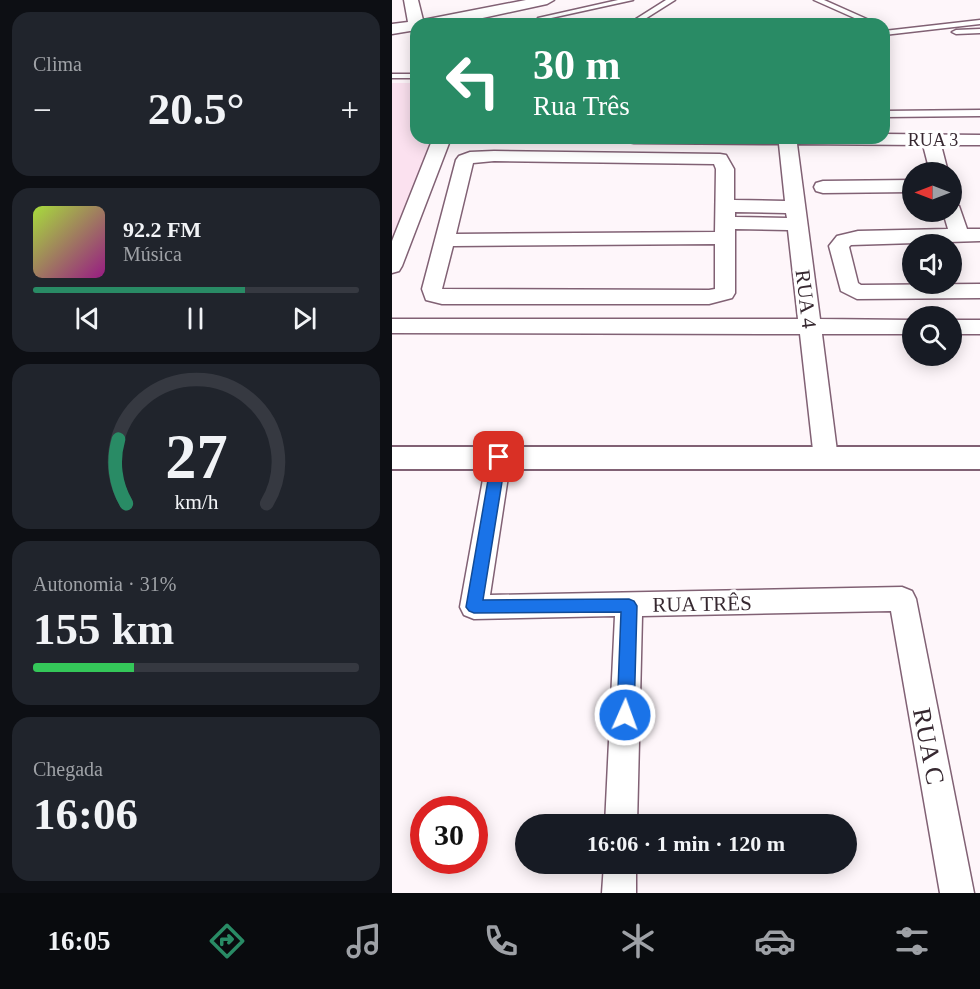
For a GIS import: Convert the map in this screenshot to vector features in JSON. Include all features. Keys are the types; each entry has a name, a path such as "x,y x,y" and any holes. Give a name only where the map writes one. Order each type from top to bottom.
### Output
{"street":[{"path":"411,0 415,18"},
{"path":"461,18 539,1"},
{"path":"392,29 410,26"},
{"name":"RUA 3","path":"890,140 980,140"},
{"path":"930,140 936,162"},
{"path":"392,266 440,144"},
{"name":"RUA 4","path":"787,144 826,459"},
{"path":"470,157 720,159 725,169 726,223 725,293 699,297 442,297 432,295 465,160 470,157"},
{"path":"823,187 902,186"},
{"path":"446,240 726,223 796,215"},
{"path":"962,235 980,235"},
{"path":"902,236 858,237 844,240 839,246 848,286 857,292 902,292"},
{"path":"962,291 980,291"},
{"path":"392,326 902,327"},
{"path":"962,327 980,327"},
{"name":"RUA TRÊS","path":"499,457 474,607 629,606 902,599"},
{"path":"392,458 980,458"},
{"name":"RUA C","path":"902,599 957,893"},
{"path":"621,814 629,606"},
{"path":"619,893 620,874"}],"lane":[{"path":"542,18 629,0"},
{"path":"642,18 671,0"},
{"path":"819,0 860,18"},
{"path":"890,33 980,22"},
{"path":"890,31 909,40"},
{"path":"890,41 980,31"},
{"path":"392,76 410,76"},
{"path":"890,114 980,113"}],"shaded area":[{"path":"392,83 410,83 410,144 429,144 392,247"}],"route":[{"path":"499,457 474,607 629,606 625,715"}]}
